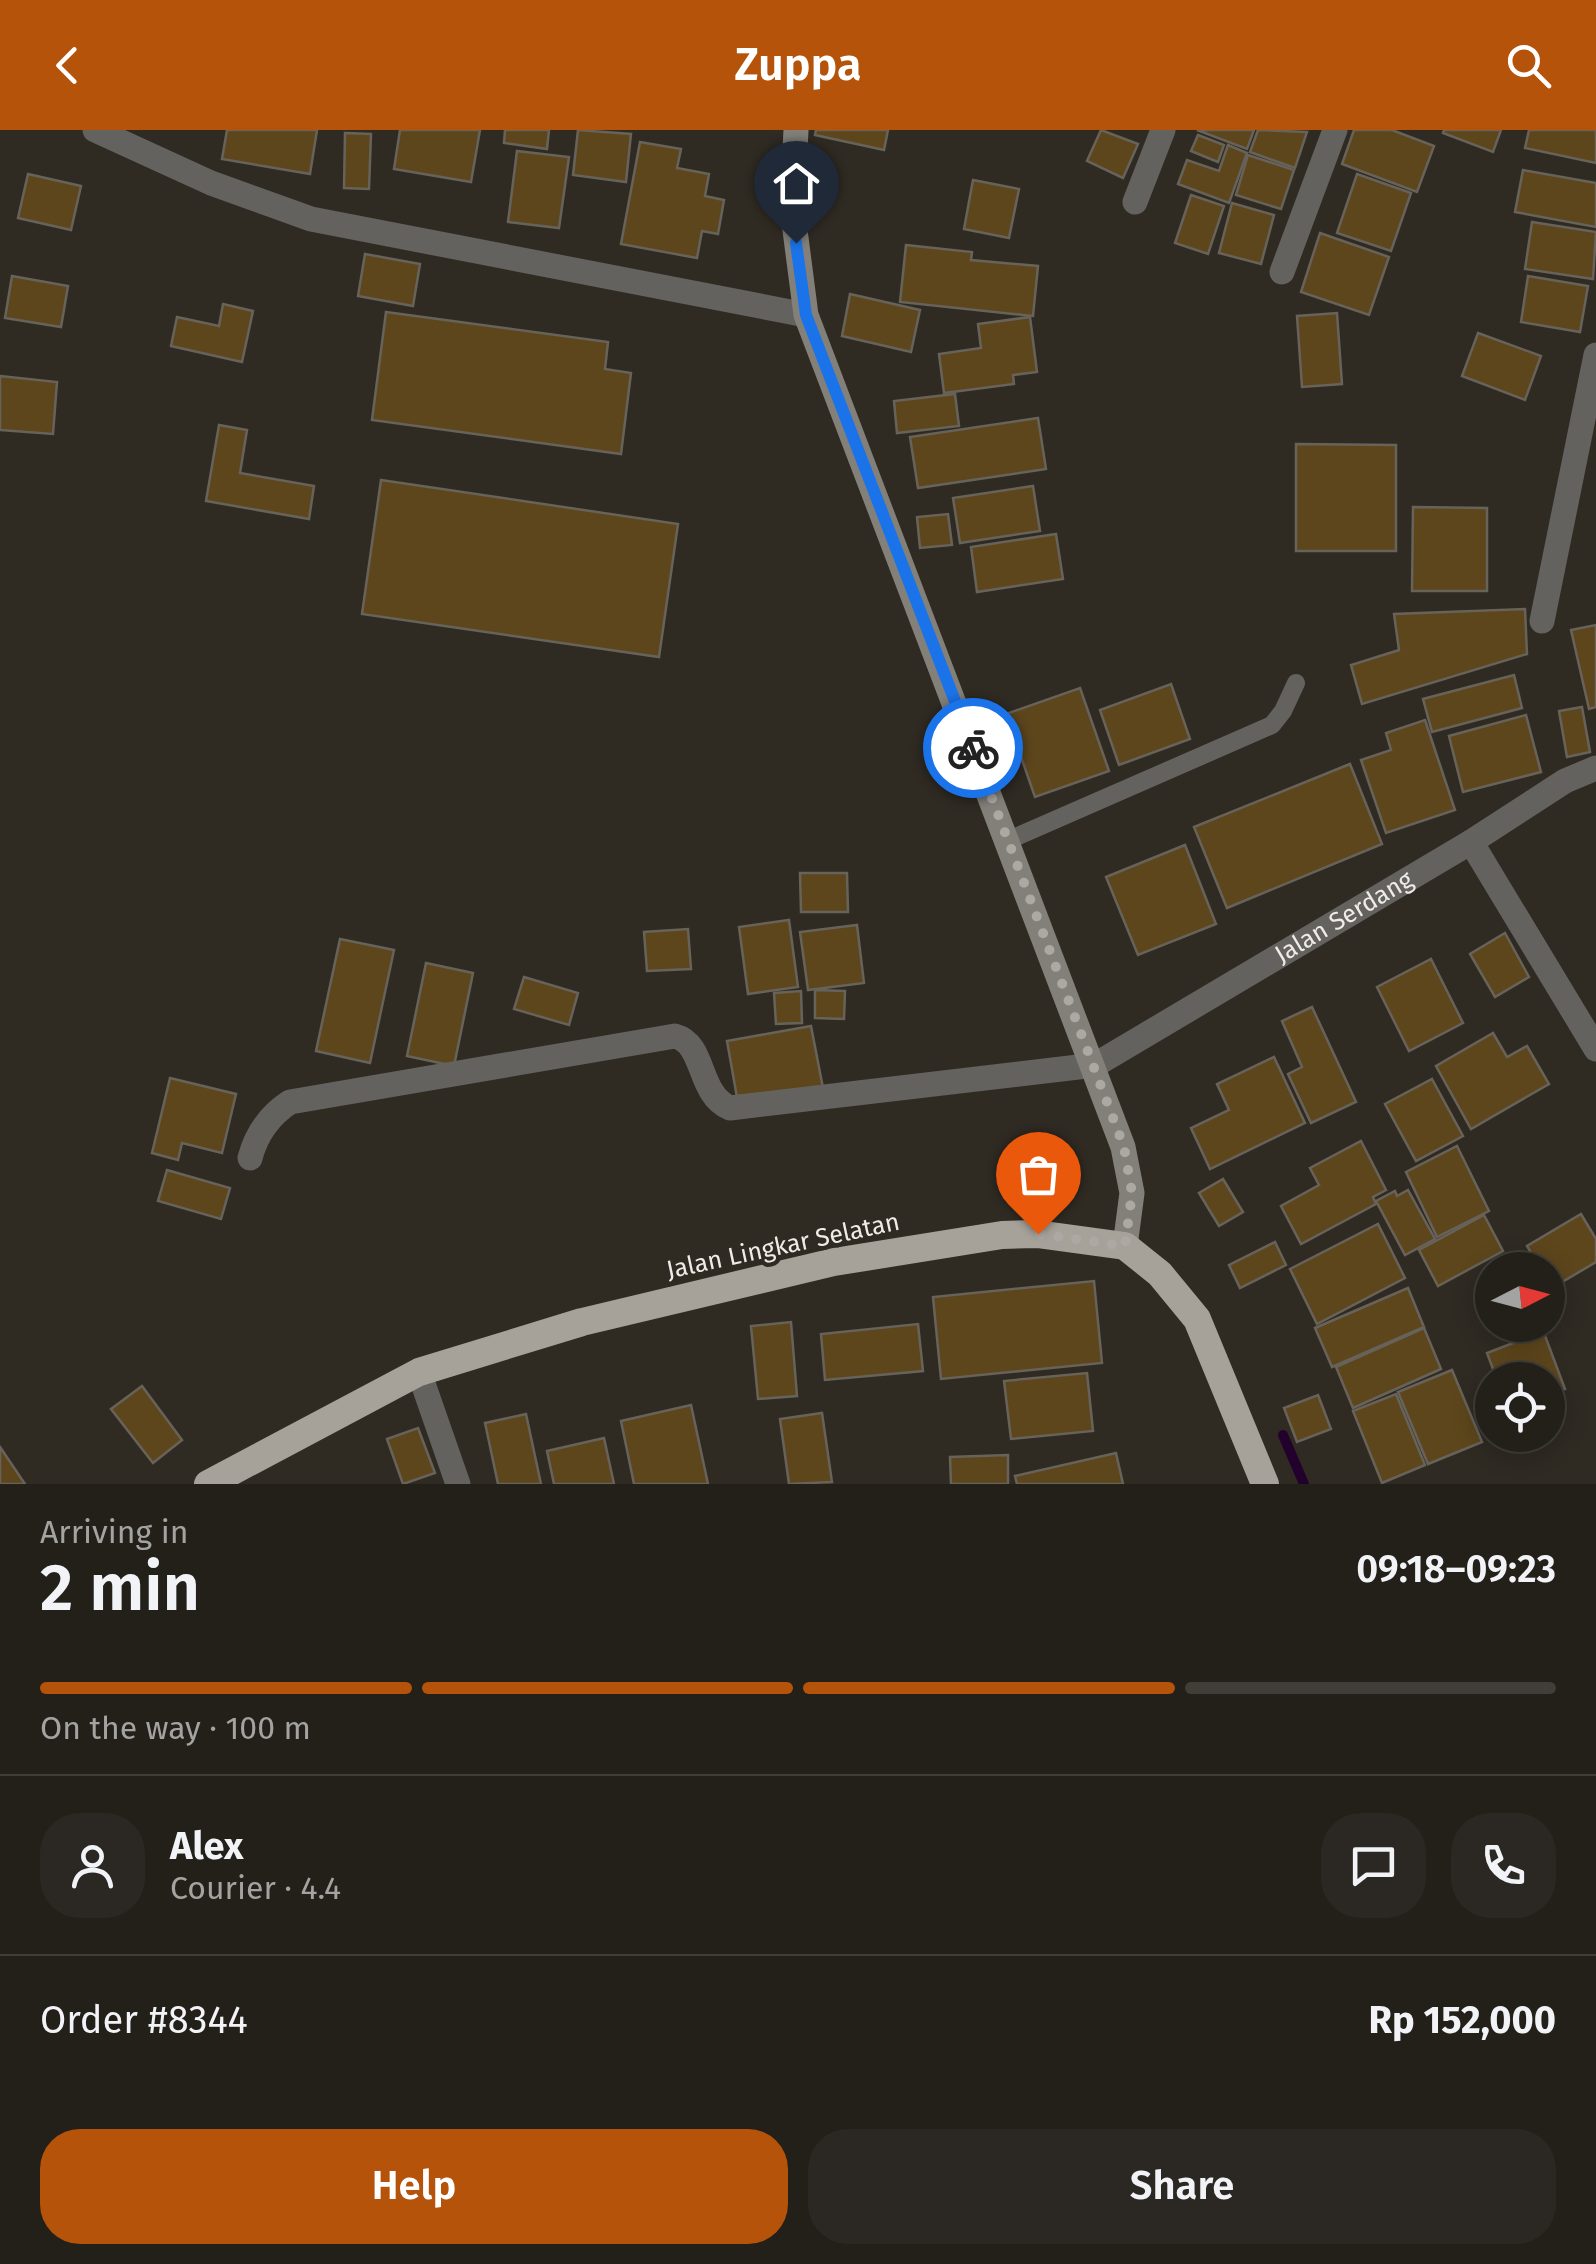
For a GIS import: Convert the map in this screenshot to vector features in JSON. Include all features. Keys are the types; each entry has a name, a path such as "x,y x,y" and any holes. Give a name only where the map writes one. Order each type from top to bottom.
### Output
{"highway":[{"name":"Jalan Lingkar Selatan","path":"208,1484 419,1372 582,1322 834,1262 1002,1235 1083,1238 1125,1246"},
{"path":"1125,1246 1160,1274 1198,1319 1265,1484"}],"main road":[{"path":"796,130 792,208 806,315 1124,1147 1132,1193 1125,1246"}],"street":[{"path":"95,130 211,183 311,219 806,315"},
{"path":"1135,202 1162,130"},
{"path":"1282,272 1335,130"},
{"path":"1542,622 1596,355"},
{"name":"Jalan Serdang","path":"1095,1065 1471,842 1565,781 1596,768"},
{"path":"1471,842 1596,1049"},
{"path":"250,1158 274,1112 290,1102 675,1036 689,1044 714,1099 730,1108 1095,1065"},
{"path":"419,1372 458,1484"}],"lane":[{"path":"1009,840 1272,725 1296,683"}],"building":[{"path":"227,130 317,130 310,174 222,159"},
{"path":"400,130 480,130 471,182 394,169"},
{"path":"505,130 549,130 547,149 504,143"},
{"path":"578,130 631,134 626,182 573,175"},
{"path":"816,130 888,130 884,150 815,135"},
{"path":"1101,130 1138,144 1123,178 1087,161"},
{"path":"1197,130 1254,130 1247,149"},
{"path":"1258,130 1307,132 1295,168 1250,152"},
{"path":"1354,130 1392,130 1434,146 1417,192 1342,164"},
{"path":"1501,130 1493,152 1443,133"},
{"path":"1529,130 1596,130 1596,163 1525,148"},
{"path":"345,133 371,134 369,189 344,188"},
{"path":"1198,135 1224,145 1218,162 1191,151"},
{"path":"640,142 681,149 677,168 709,174 705,196 724,200 718,234 702,231 697,258 621,244"},
{"path":"1228,145 1247,153 1229,203 1178,184 1187,160 1219,171"},
{"path":"517,151 569,157 559,228 508,222"},
{"path":"1248,155 1294,170 1281,209 1236,195"},
{"path":"1523,170 1596,183 1596,227 1515,212"},
{"path":"28,174 81,186 71,230 18,218"},
{"path":"1357,174 1411,193 1391,251 1337,233"},
{"path":"973,180 1019,189 1009,238 964,229"},
{"path":"1191,195 1224,206 1208,254 1175,243"},
{"path":"1232,203 1274,215 1261,264 1219,253"},
{"path":"1532,222 1596,232 1593,279 1525,269"},
{"path":"1320,233 1389,257 1369,315 1301,292"},
{"path":"906,245 972,252 971,260 1038,266 1033,316 900,302"},
{"path":"365,254 420,264 413,306 358,296"},
{"path":"12,276 68,286 61,327 5,318"},
{"path":"1528,276 1588,286 1580,332 1521,322"},
{"path":"850,294 920,310 911,352 842,336"},
{"path":"223,304 253,311 242,362 171,346 177,317 219,326"},
{"path":"386,312 608,342 605,369 631,373 621,454 372,420"},
{"path":"1337,313 1342,384 1302,387 1297,316"},
{"path":"1030,317 1037,372 1013,375 1014,384 944,393 939,354 981,348 978,324"},
{"path":"1478,333 1541,356 1525,400 1462,376"},
{"path":"0,376 57,382 53,434 0,430"},
{"path":"955,394 959,426 897,433 894,401"},
{"path":"1038,418 1046,469 918,488 910,437"},
{"path":"219,425 247,430 240,473 314,486 309,519 206,501"},
{"path":"1296,444 1396,445 1396,551 1296,551"},
{"path":"381,480 678,524 659,657 362,614"},
{"path":"1033,486 1040,531 960,543 953,498"},
{"path":"1413,507 1487,508 1487,591 1412,591"},
{"path":"948,514 952,545 920,548 917,517"},
{"path":"1056,534 1063,579 977,592 971,547"},
{"path":"1525,609 1527,654 1362,704 1351,665 1399,650 1394,614"},
{"path":"1596,625 1596,707 1589,709 1571,630"},
{"path":"1514,675 1522,708 1432,732 1423,699"},
{"path":"1171,684 1190,739 1119,765 1100,710"},
{"path":"1080,688 1109,771 1035,797 1006,714"},
{"path":"1582,707 1590,752 1567,757 1559,711"},
{"path":"1526,715 1541,772 1463,792 1449,736"},
{"path":"1425,720 1455,810 1386,833 1361,760 1391,750 1386,733"},
{"path":"1350,764 1382,844 1227,908 1194,827"},
{"path":"1185,845 1216,924 1138,955 1106,877"},
{"path":"800,873 847,873 848,912 801,912"},
{"path":"789,920 798,987 748,994 739,927"},
{"path":"857,925 864,983 808,990 800,932"},
{"path":"688,929 691,969 647,971 644,932"},
{"path":"1505,933 1529,977 1495,997 1470,954"},
{"path":"340,939 394,950 370,1063 316,1051"},
{"path":"1431,959 1463,1023 1409,1051 1377,987"},
{"path":"426,963 473,973 454,1066 407,1056"},
{"path":"524,977 578,993 569,1025 514,1009"},
{"path":"815,990 845,991 844,1019 815,1018"},
{"path":"801,991 802,1023 776,1024 774,993"},
{"path":"1312,1007 1356,1102 1311,1123 1288,1074 1302,1067 1282,1021"},
{"path":"811,1026 823,1088 738,1103 727,1041"},
{"path":"1493,1033 1507,1057 1527,1046 1549,1084 1471,1129 1436,1066"},
{"path":"1274,1057 1305,1123 1210,1169 1191,1128 1229,1110 1217,1084"},
{"path":"170,1078 236,1094 222,1153 182,1143 178,1160 152,1153"},
{"path":"1432,1079 1463,1136 1416,1161 1385,1104"},
{"path":"1361,1141 1386,1190 1373,1197 1376,1204 1301,1244 1281,1206 1319,1185 1310,1168"},
{"path":"1457,1146 1489,1211 1437,1237 1406,1172"},
{"path":"167,1170 230,1188 221,1219 158,1201"},
{"path":"1223,1179 1243,1212 1219,1226 1199,1193"},
{"path":"1408,1190 1435,1239 1405,1255 1376,1201 1395,1191 1397,1196"},
{"path":"1581,1214 1596,1239 1596,1262 1565,1280 1565,1252 1530,1252 1527,1246"},
{"path":"1484,1215 1503,1251 1475,1252 1475,1266 1438,1286 1419,1250"},
{"path":"1378,1224 1405,1278 1317,1324 1290,1269"},
{"path":"1275,1242 1286,1265 1240,1288 1229,1265"},
{"path":"1094,1281 1102,1363 941,1379 933,1297"},
{"path":"1408,1288 1424,1327 1332,1367 1315,1328"},
{"path":"791,1322 797,1396 758,1399 751,1326"},
{"path":"918,1324 923,1371 825,1380 821,1334"},
{"path":"1424,1328 1441,1369 1353,1408 1336,1367"},
{"path":"1516,1342 1547,1342 1555,1362 1490,1362 1487,1353"},
{"path":"1452,1370 1475,1425 1475,1445 1428,1464 1398,1392"},
{"path":"1087,1373 1093,1431 1011,1439 1004,1381"},
{"path":"142,1386 182,1440 153,1463 111,1409"},
{"path":"1396,1394 1425,1465 1382,1483 1353,1411"},
{"path":"1318,1395 1331,1429 1297,1442 1284,1408"},
{"path":"691,1405 708,1484 634,1484 621,1421"},
{"path":"822,1413 832,1482 789,1484 780,1419"},
{"path":"526,1414 541,1484 498,1484 485,1423"},
{"path":"418,1428 435,1473 403,1484 387,1439"},
{"path":"604,1438 614,1484 554,1484 547,1451"},
{"path":"0,1447 25,1484 0,1484"},
{"path":"1116,1453 1123,1484 1017,1484 1015,1476"},
{"path":"1008,1455 1008,1484 951,1484 950,1457"}],"waterway":[{"path":"1283,1435 1304,1484"}],"way so far":[{"path":"973,748 1095,1065 1124,1147 1132,1193 1125,1246 1038,1234"}],"route":[{"path":"796,243 806,315 973,748"}]}
